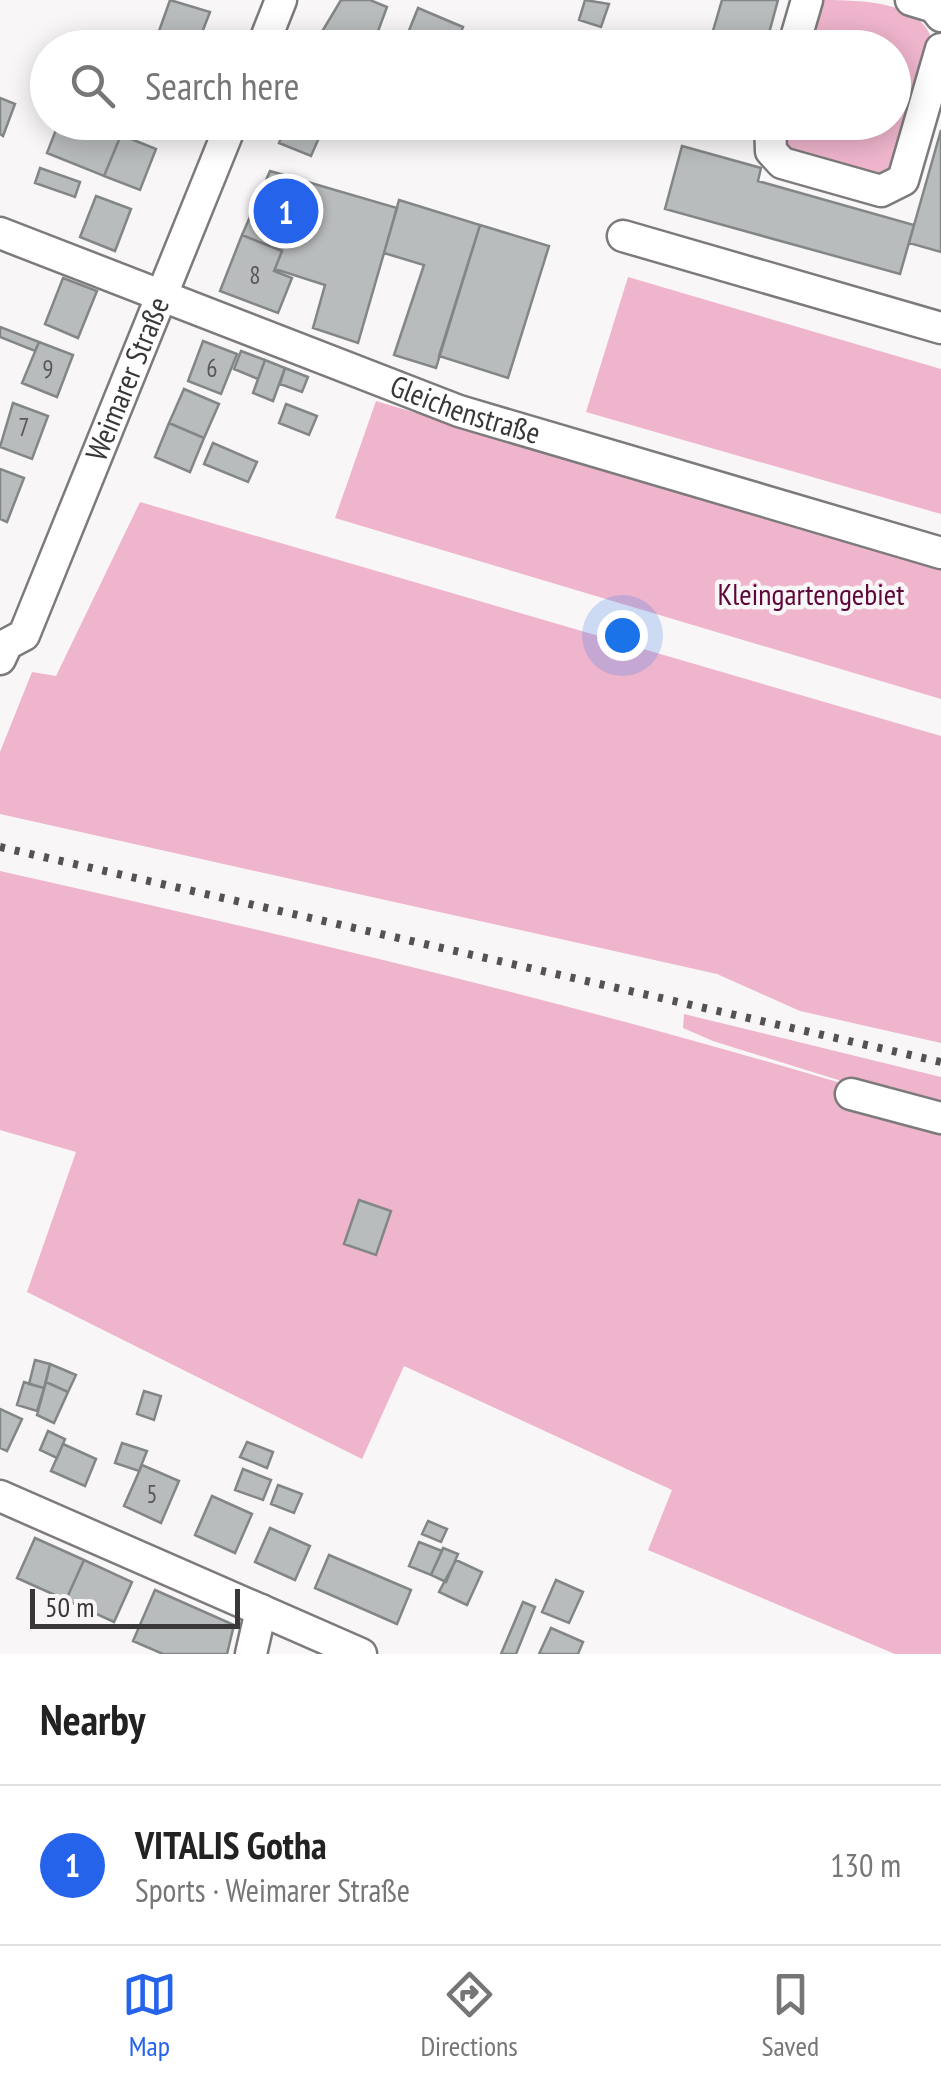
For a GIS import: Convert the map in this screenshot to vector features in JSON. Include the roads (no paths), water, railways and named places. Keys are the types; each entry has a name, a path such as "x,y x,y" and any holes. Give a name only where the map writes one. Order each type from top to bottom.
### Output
{"street":[{"path":"270,30 282,0"},
{"path":"798,30 807,0"},
{"path":"911,0 934,7 941,16"},
{"path":"771,140 771,150 782,164 882,191 893,188 903,180 941,49"},
{"name":"Weimarer Straße","path":"0,659 7,644 24,635 225,140"},
{"name":"Gleichenstraße","path":"0,233 458,411 941,553"},
{"path":"623,236 941,328"},
{"path":"852,1094 941,1118"},
{"path":"0,1496 361,1654"},
{"path":"250,1654 260,1610"}],"railway":[{"path":"0,847 941,1062"}],"place":[{"name":"VITALIS Gotha","path":"286,211"}],"park label":[{"name":"Kleingartengebiet","path":"811,595"}]}
